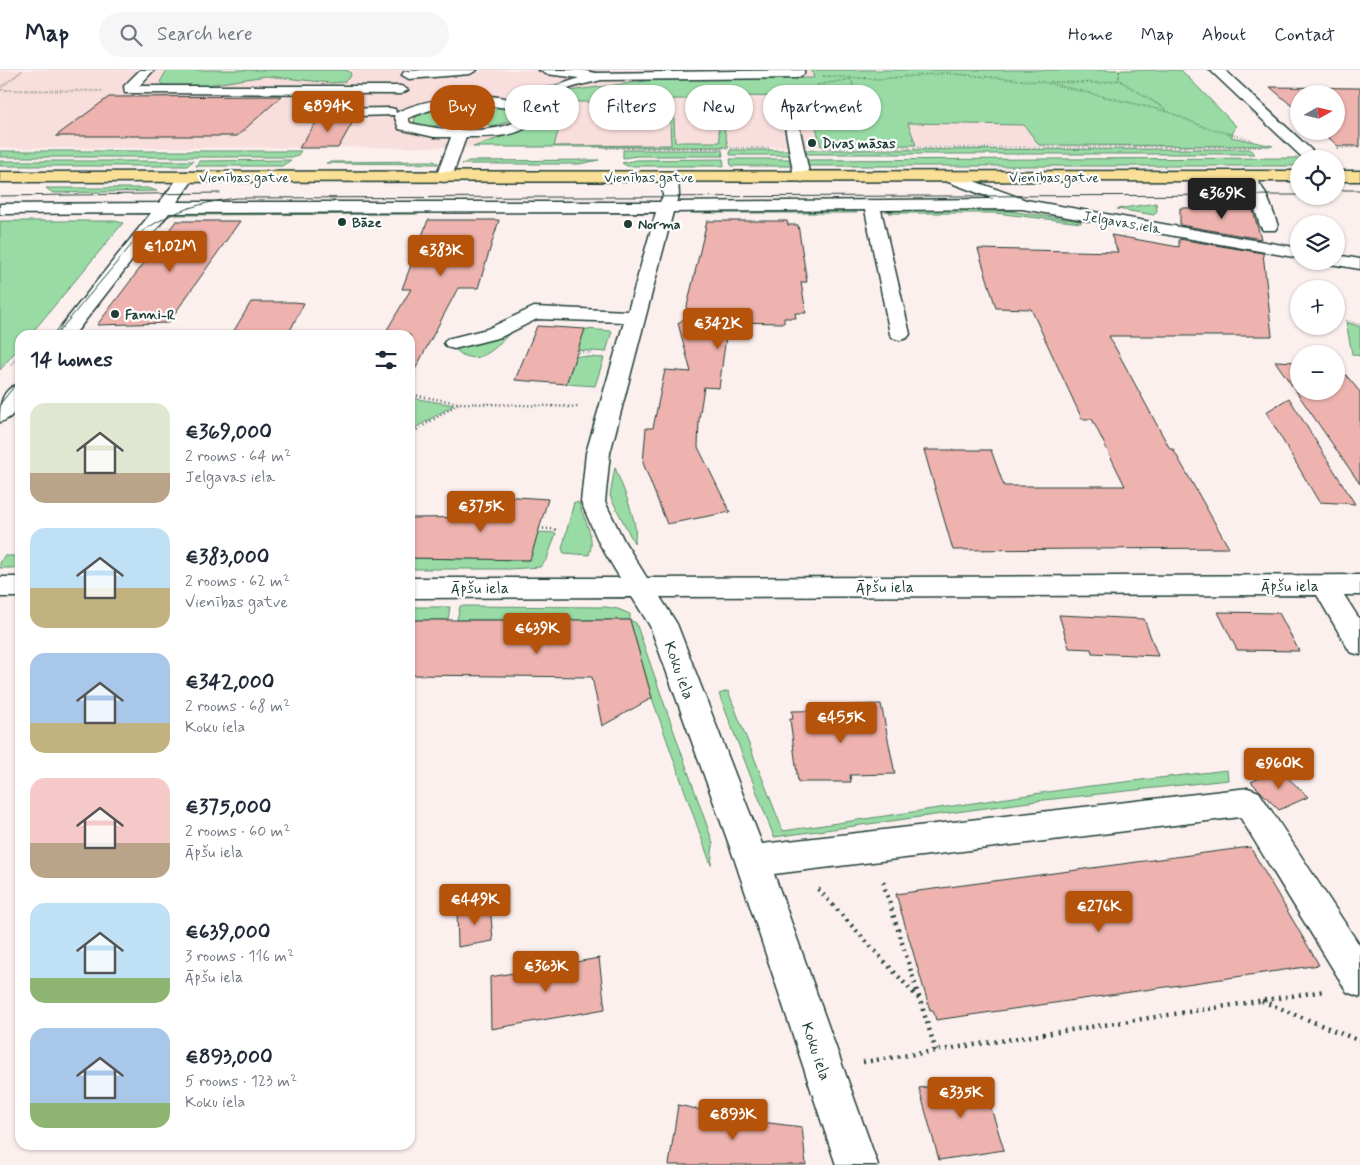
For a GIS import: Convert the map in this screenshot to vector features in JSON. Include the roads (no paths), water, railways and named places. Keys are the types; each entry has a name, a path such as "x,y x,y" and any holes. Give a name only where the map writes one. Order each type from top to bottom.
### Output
{"main road":[{"name":"Vienības gatve","path":"0,177 1290,176"},
{"path":"1345,176 1360,176"}],"street":[{"path":"147,70 130,90 401,90"},
{"path":"395,115 401,90 410,73 468,70"},
{"path":"1217,70 1303,150"},
{"path":"543,81 562,88 601,76"},
{"path":"543,81 601,76 798,76"},
{"path":"656,85 798,76"},
{"path":"321,112 395,115 430,104 455,102 505,103"},
{"path":"395,115 404,126 417,131 460,134 490,133 506,130"},
{"path":"794,130 802,177"},
{"path":"444,176 460,134"},
{"path":"1243,176 1259,195 1269,226"},
{"path":"68,330 187,177"},
{"name":"Koku iela","path":"670,177 672,196 666,207 598,453 593,502 612,543 663,624 752,861 857,1165"},
{"name":"Jelgavas iela","path":"950,177 1022,204 1290,252"},
{"path":"0,209 1022,204"},
{"path":"872,206 900,334"},
{"path":"1345,262 1360,264"},
{"path":"454,343 494,333 534,313 634,322"},
{"path":"548,327 551,322 560,321 634,322"},
{"path":"0,415 15,396"},
{"path":"1324,585 1360,644"},
{"name":"Āpšu iela","path":"415,588 1360,585"},
{"path":"0,587 15,587"},
{"path":"752,861 1248,802 1360,979"}],"tram line":[{"path":"1345,190 1360,190"},
{"path":"0,196 220,193"},
{"path":"60,330 143,231 165,218 188,208 237,198 1290,195"},
{"path":"0,404 15,385"}],"place":[{"name":"Divas māsas","path":"812,143"},
{"name":"Bāze","path":"342,222"},
{"name":"Norma","path":"628,224"},
{"name":"Fanni-R","path":"115,314"}]}
